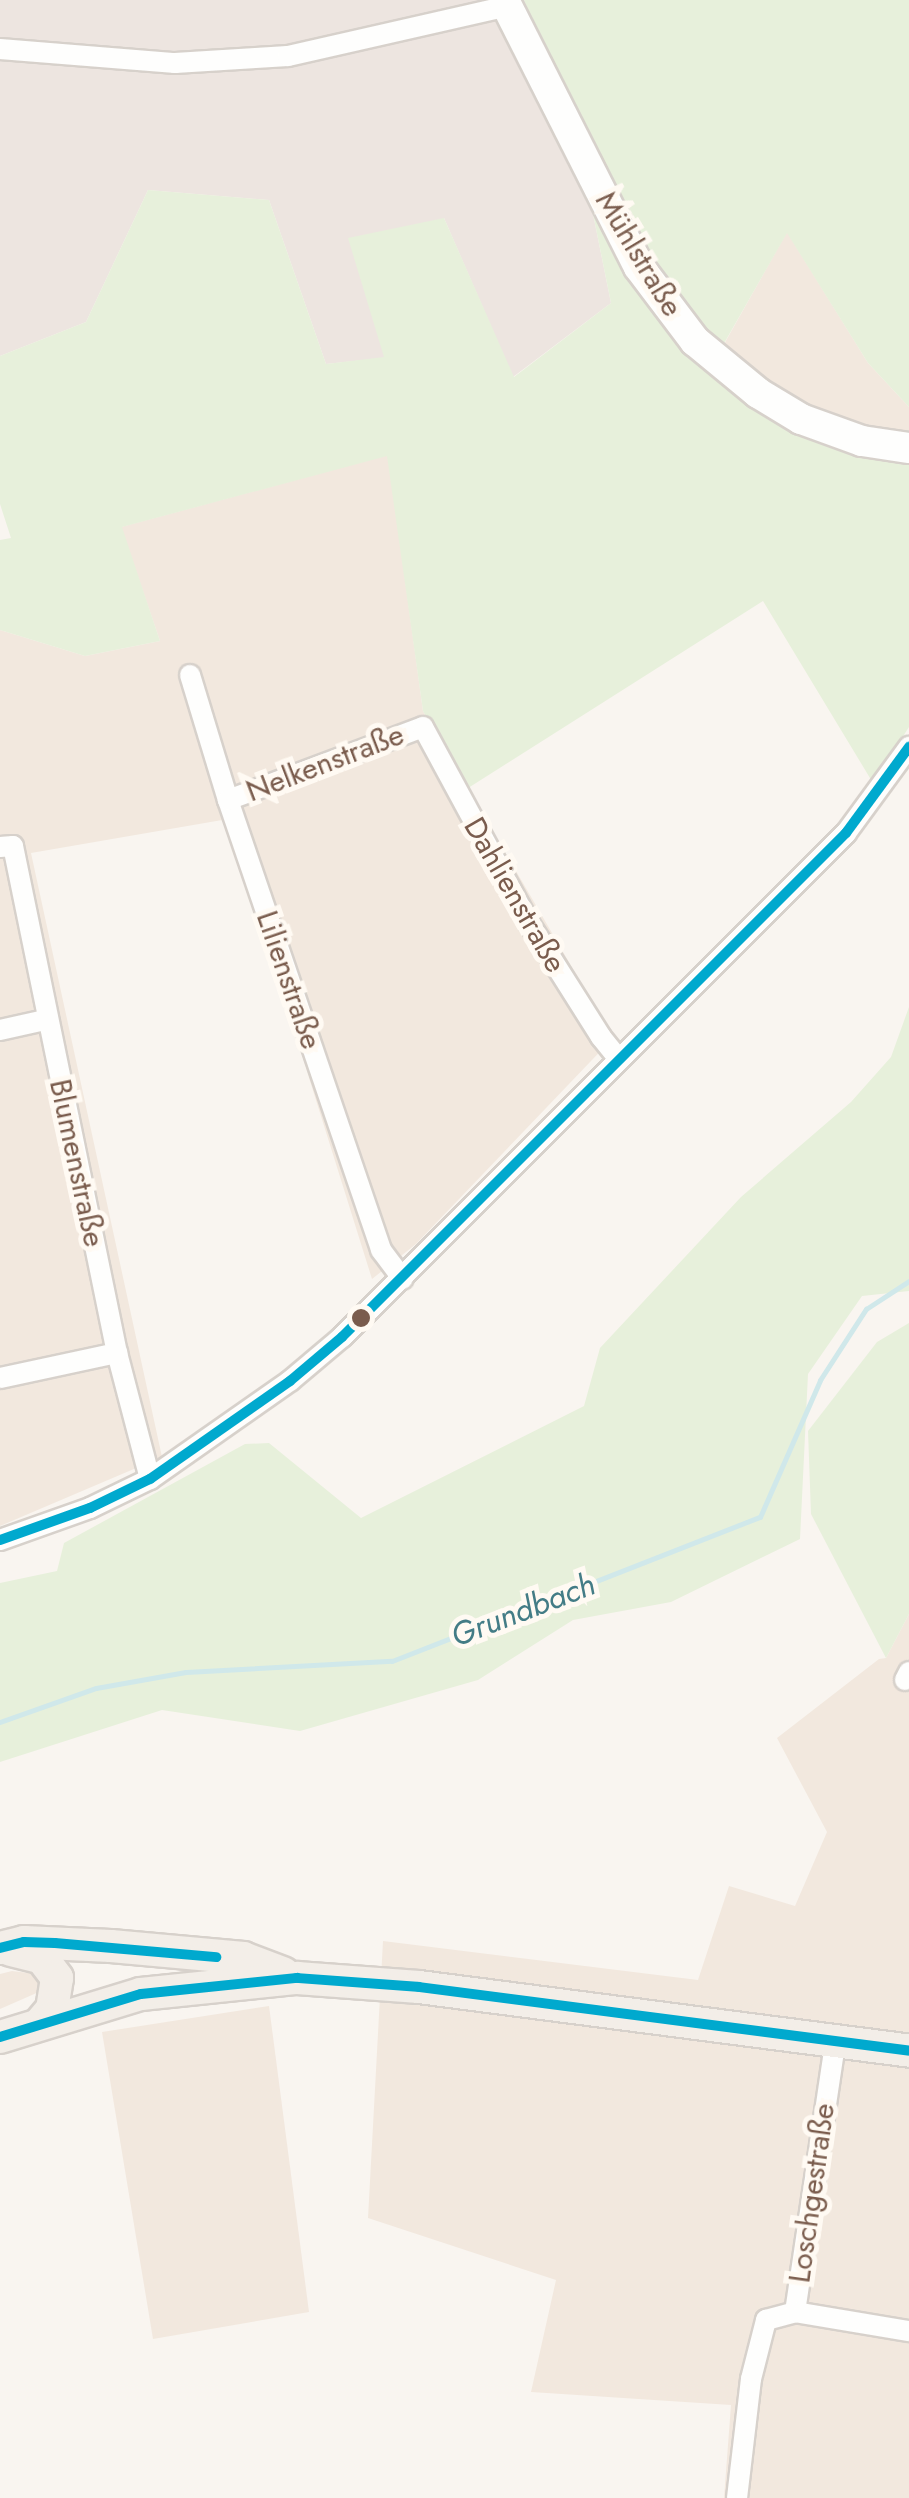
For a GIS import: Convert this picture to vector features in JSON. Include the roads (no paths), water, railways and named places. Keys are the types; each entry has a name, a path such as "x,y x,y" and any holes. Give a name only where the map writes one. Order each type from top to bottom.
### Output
{"main road":[{"path":"0,1949 55,1943 243,1958 296,1978"},
{"path":"0,1949 24,1951 51,1967 58,1992 42,2021"},
{"path":"0,2037 42,2021 141,1994 296,1978 418,1987 909,2051"}],"street":[{"path":"0,49 175,64 288,56 506,3"},
{"name":"Mühlstraße","path":"506,3 639,267 695,341 758,393 800,419 862,441 909,448"},
{"name":"Lilienstraße","path":"190,674 228,800 382,1250 403,1278"},
{"name":"Nelkenstraße","path":"228,800 423,726"},
{"name":"Dahlienstraße","path":"423,726 529,922 600,1038 618,1057"},
{"path":"0,1540 90,1508 150,1479 290,1380 403,1278 618,1057 846,832 909,747"},
{"name":"Blumenstraße","path":"6,846 117,1353 150,1479"},
{"path":"0,1030 46,1020"},
{"path":"0,1378 117,1353"},
{"name":"Loschgestraße","path":"737,2498 750,2379 766,2320 795,2312 835,2044"},
{"path":"795,2312 909,2331"}],"waterway":[{"name":"Grundbach","path":"0,1722 96,1688 186,1672 392,1661 760,1517 820,1380 866,1309 909,1281"}]}
